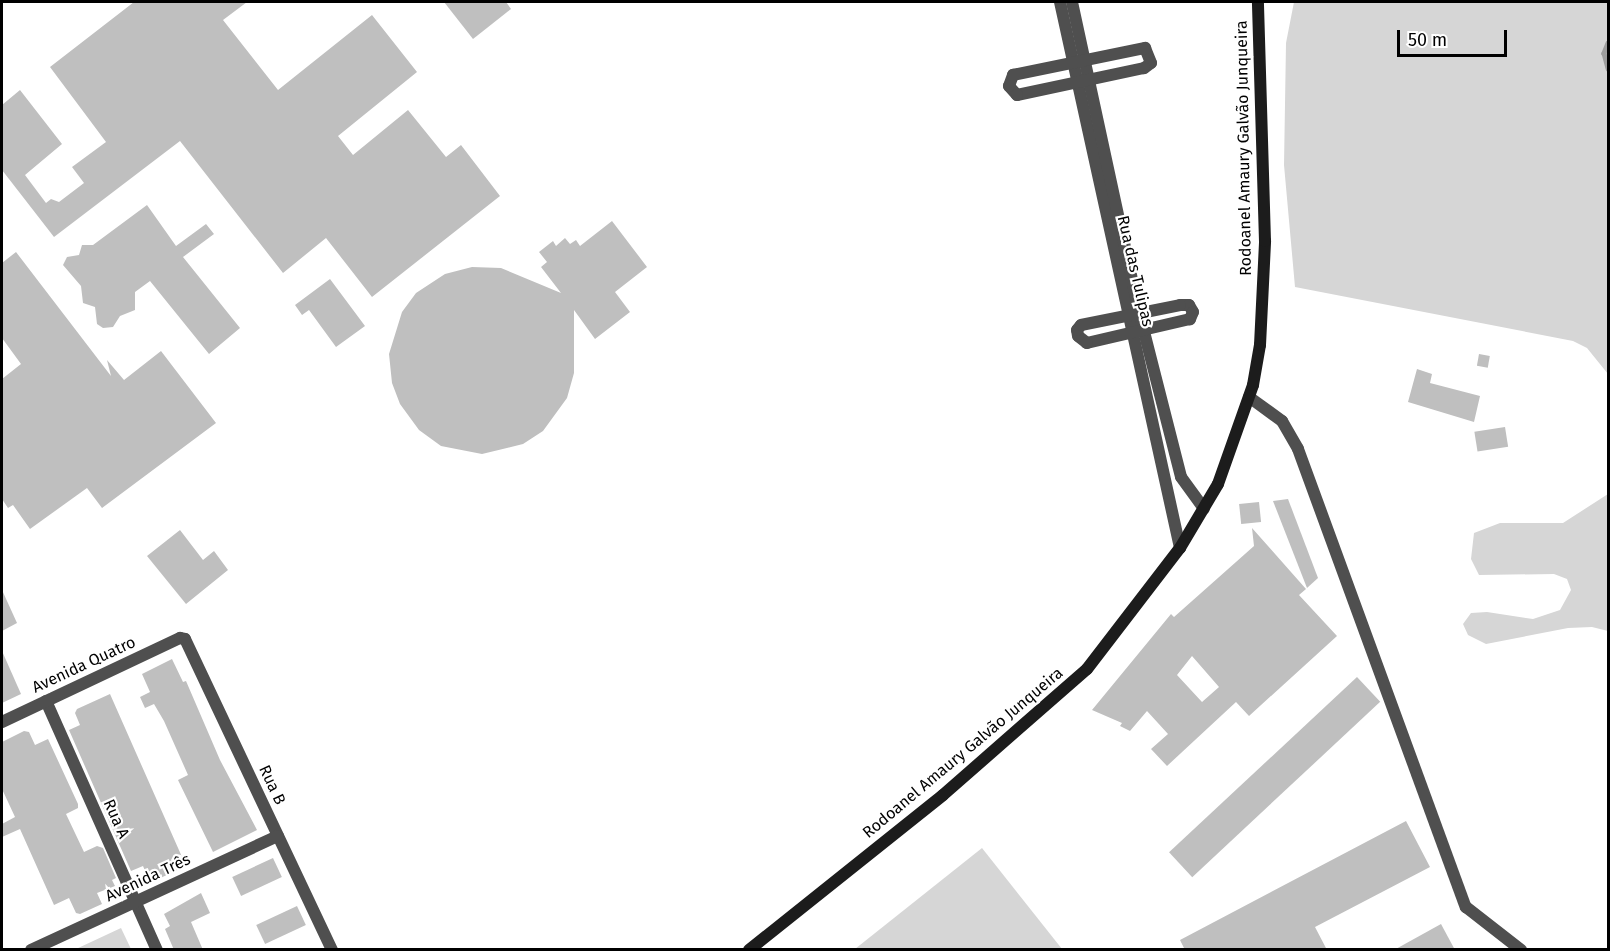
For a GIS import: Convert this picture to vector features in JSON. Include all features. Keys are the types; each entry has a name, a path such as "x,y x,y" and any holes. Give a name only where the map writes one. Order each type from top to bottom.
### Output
{"main road":[{"name":"Rodoanel Amaury Galvão Junqueira","path":"749,950 1054,701 1125,624 1180,548 1218,484 1250,397 1260,345 1265,241 1257,2"}],"street":[{"name":"Rua das Tulipas","path":"1060,2 1079,61"},
{"name":"Rua das Tulipas","path":"1072,2 1079,61 1133,314 1181,477 1204,509"},
{"path":"1145,48 1150,56 1149,66 1017,95 1011,80 1079,61 1145,48"},
{"path":"1187,304 1193,312 1190,320 1138,331 1087,343 1078,336 1077,330 1081,325 1187,304"},
{"name":"Rua das Tulipas","path":"1138,331 1180,548"},
{"path":"1250,397 1282,421 1298,449 1466,907 1521,950"},
{"name":"Avenida Quatro","path":"2,722 180,638"},
{"name":"Rua B","path":"180,638 187,642 332,950"},
{"name":"Rua A","path":"46,701 157,950"},
{"name":"Avenida Três","path":"31,950 278,836"}],"shaded area":[{"path":"1294,2 1608,2 1608,374 1587,348 1573,341 1295,287 1284,165 1286,43"},
{"path":"1608,494 1608,631 1592,627 1568,628 1486,644 1468,635 1463,624 1471,613 1487,612 1533,619 1560,610 1571,590 1567,579 1554,574 1479,575 1471,559 1474,533 1500,523 1563,523"},
{"path":"982,848 1062,949 855,949"},
{"path":"121,928 131,949 76,949"}],"building":[{"path":"134,2 247,2 223,20 278,90 372,15 417,72 338,136 353,155 408,110 446,157 461,145 500,196 372,297 326,238 283,273 180,141 54,237 2,170 2,105 20,90 62,144 25,175 46,203 51,199 59,202 84,183 72,167 106,142 50,67"},
{"path":"444,2 506,2 511,9 473,39"},
{"path":"147,205 176,246 206,224 214,234 183,257 240,328 209,354 150,281 135,292 135,310 120,316 113,327 103,328 97,324 95,307 83,303 81,286 63,265 67,257 79,255 82,245 93,245"},
{"path":"612,221 647,267 615,292 630,312 595,339 574,310 574,373 567,398 543,431 523,444 482,454 441,446 419,430 400,404 392,383 389,354 402,312 416,293 445,274 472,267 501,268 561,293 541,267 547,262 539,252 553,241 556,246 565,238 570,244 576,240 580,246"},
{"path":"16,252 111,376 107,360 124,380 161,351 216,423 102,508 87,488 30,529 13,505 8,508 2,499 2,379 21,364 2,338 2,263"},
{"path":"330,279 365,326 336,347 309,310 302,315 295,305"},
{"path":"1479,354 1490,356 1488,368 1477,366"},
{"path":"1417,369 1432,374 1430,383 1480,396 1474,422 1408,402"},
{"path":"1505,427 1508,447 1478,452 1474,432"},
{"path":"1288,499 1318,578 1307,588 1273,501"},
{"path":"1259,502 1261,522 1241,524 1239,504"},
{"path":"1252,528 1306,589 1299,595 1337,636 1249,716 1236,702 1167,766 1151,749 1168,734 1147,711 1130,731 1120,726 1122,723 1092,710 1171,614 1174,617 1254,546","holes":["1192,656 1219,687 1202,702 1177,675"]},
{"path":"180,530 203,560 214,551 228,570 186,604 147,556"},
{"path":"2,590 17,623 2,631"},
{"path":"2,651 21,694 2,703"},
{"path":"172,659 183,682 186,681 220,760 257,830 213,852 178,780 188,775 164,721 154,704 145,708 140,697 150,692 142,674"},
{"path":"1357,677 1380,702 1192,877 1169,852"},
{"path":"110,694 186,866 154,881 149,880 143,866 131,871 69,730 80,725 75,713 77,709"},
{"path":"24,731 29,732 35,745 48,739 78,804 78,808 66,814 84,852 97,846 103,848 116,878 112,880 115,886 97,893 102,904 80,914 76,913 69,898 54,905 20,829 2,837 2,824 15,817 2,789 2,742"},
{"path":"1406,821 1430,867 1315,927 1327,950 1185,950 1180,940"},
{"path":"273,858 282,877 241,896 232,877"},
{"path":"201,893 210,913 191,922 203,950 174,950 165,929 170,926 164,914"},
{"path":"297,906 306,925 265,944 256,925"},
{"path":"1441,924 1455,950 1394,950"}],"waterway":[{"path":"1608,43 1604,53 1608,68"}]}
